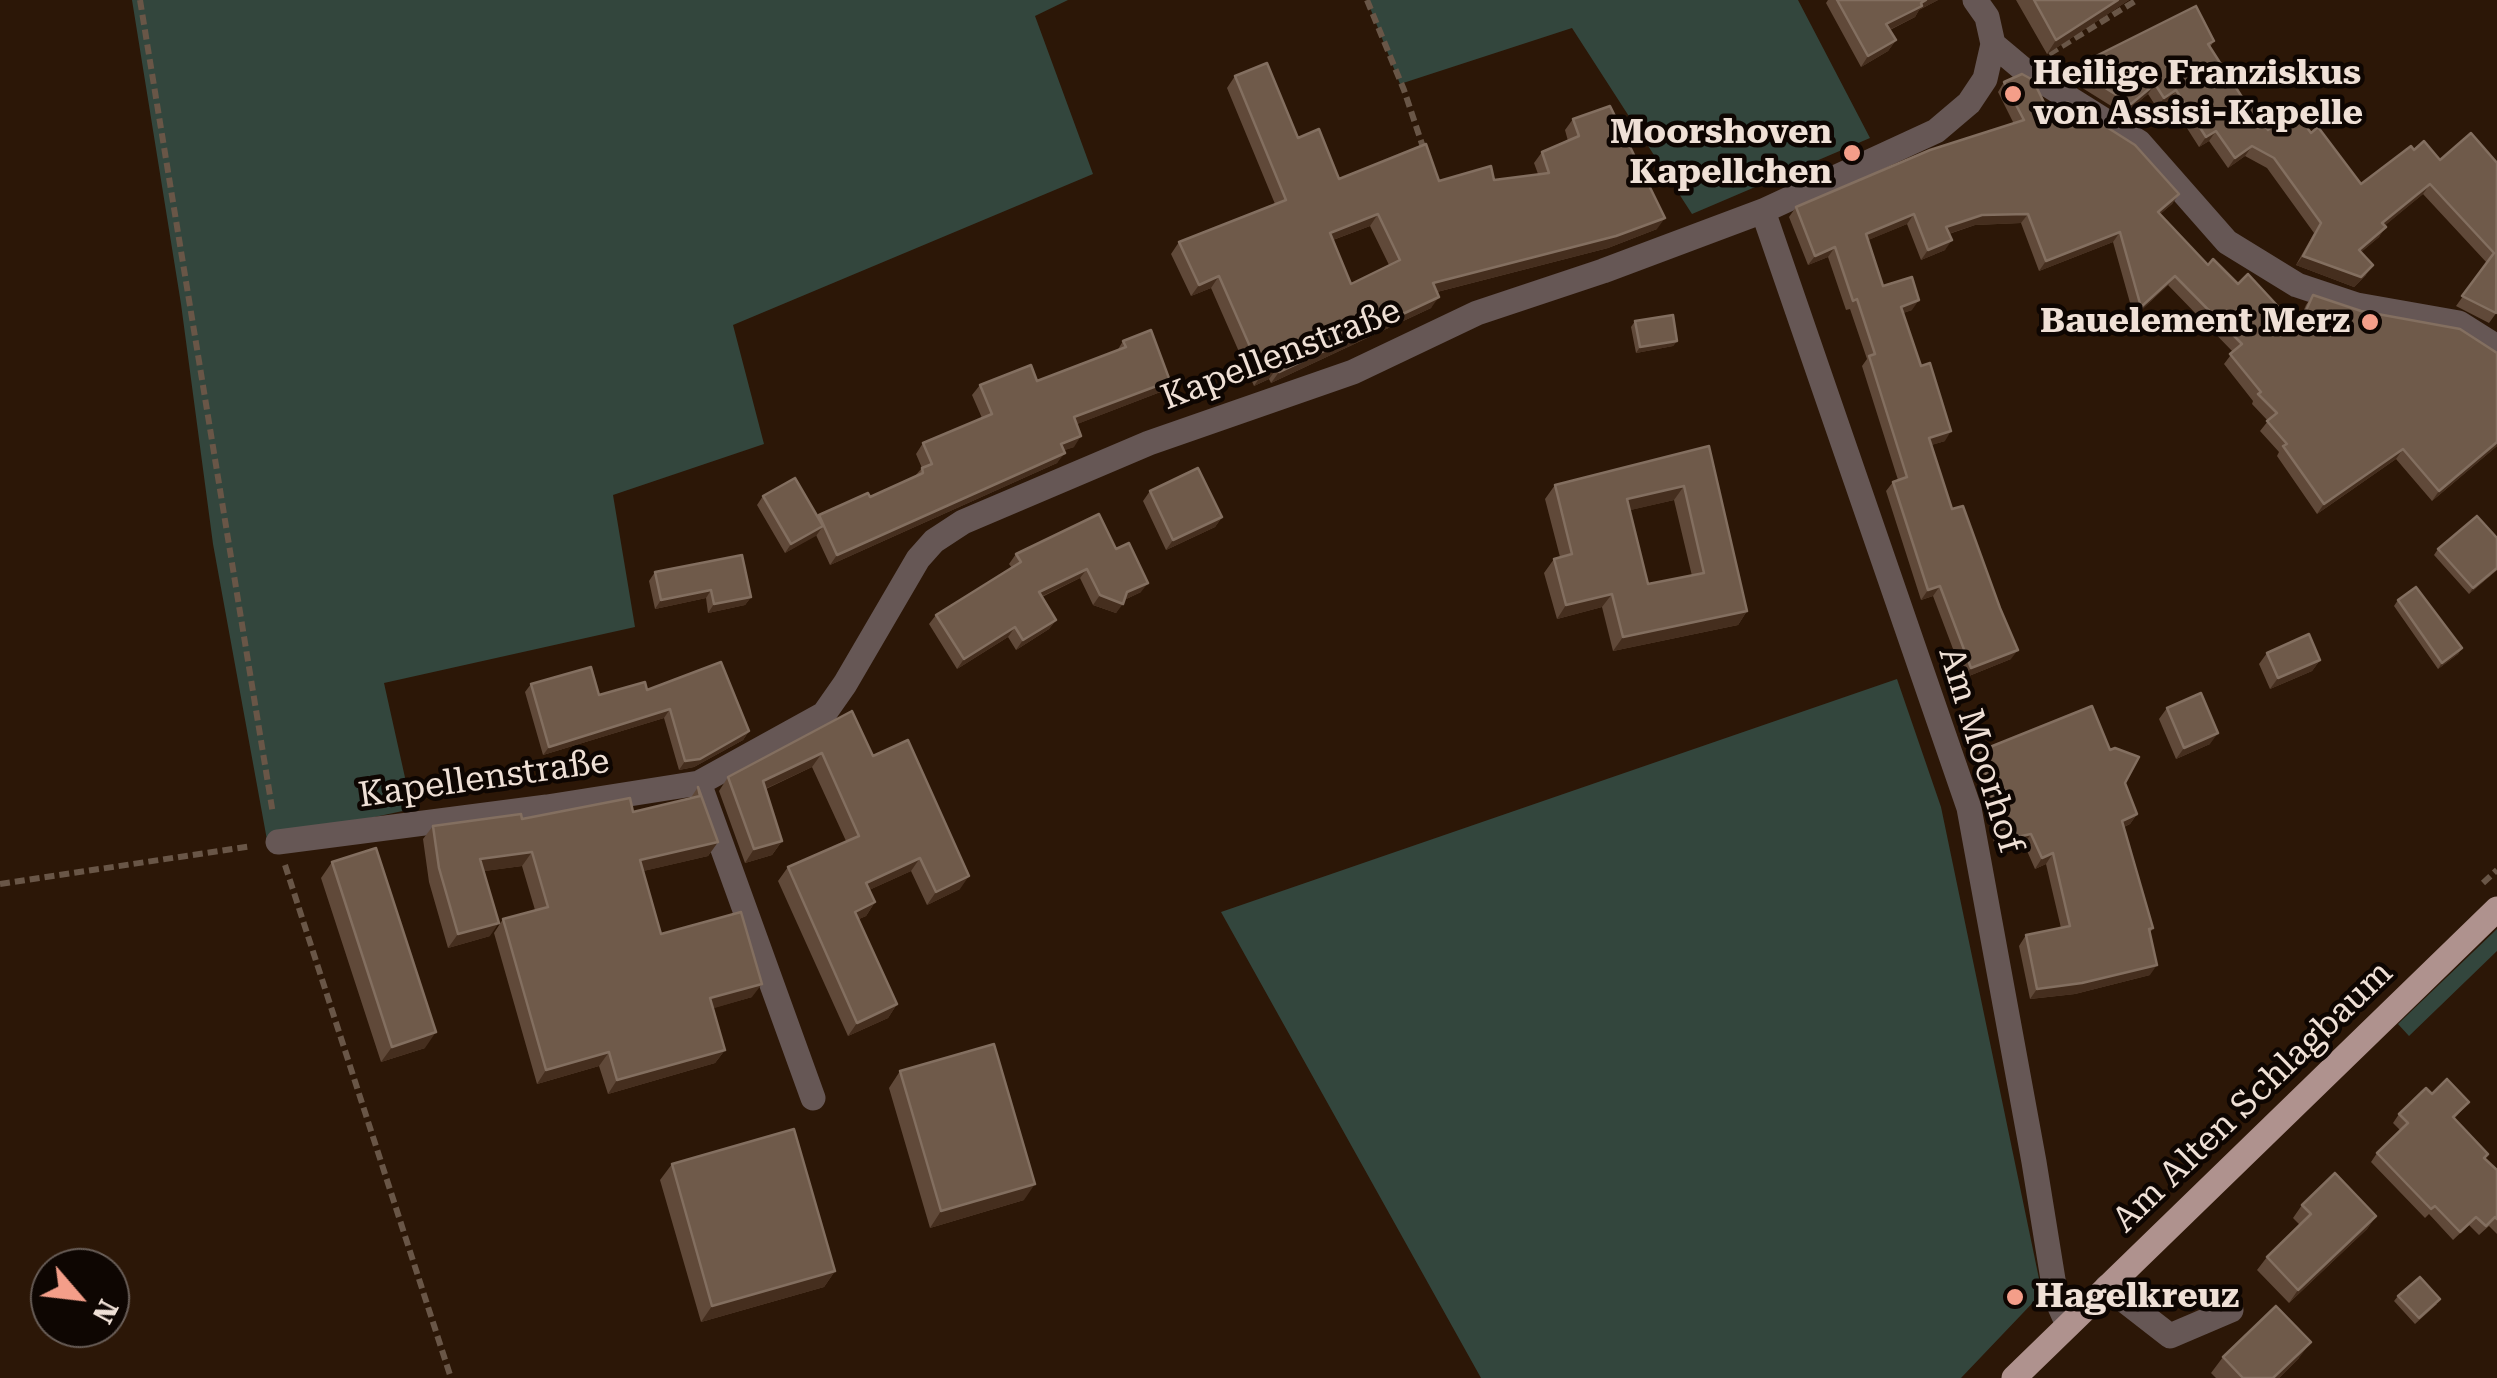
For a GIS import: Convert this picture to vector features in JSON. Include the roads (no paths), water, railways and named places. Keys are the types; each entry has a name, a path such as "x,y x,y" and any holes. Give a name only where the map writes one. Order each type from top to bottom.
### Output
{"main road":[{"name":"Am Alten Schlagbaum","path":"2014,1378 2497,908"}],"street":[{"path":"1975,0 1987,18 1993,44 2024,70 2139,142 2227,242 2297,285 2357,305 2458,322 2497,347"},
{"name":"Kapellenstraße","path":"278,842 547,808 700,783 824,714 918,559 934,540 963,522 1149,444 1353,372 1477,313 1603,272 1763,210 1936,130 1969,103 1985,79 1993,44"},
{"name":"Am Moorhof","path":"1763,210 1969,808 2056,1298 2068,1325"},
{"path":"700,783 813,1098"},
{"path":"2107,1287 2170,1336 2230,1310"}],"place":[{"name":"Heilige Franziskus von Assisi-Kapelle","path":"2013,94"},
{"name":"Moorshoven Kapellchen","path":"1852,153"},
{"name":"Bauelement Merz","path":"2370,322"},
{"name":"Hagelkreuz","path":"2015,1297"}]}
